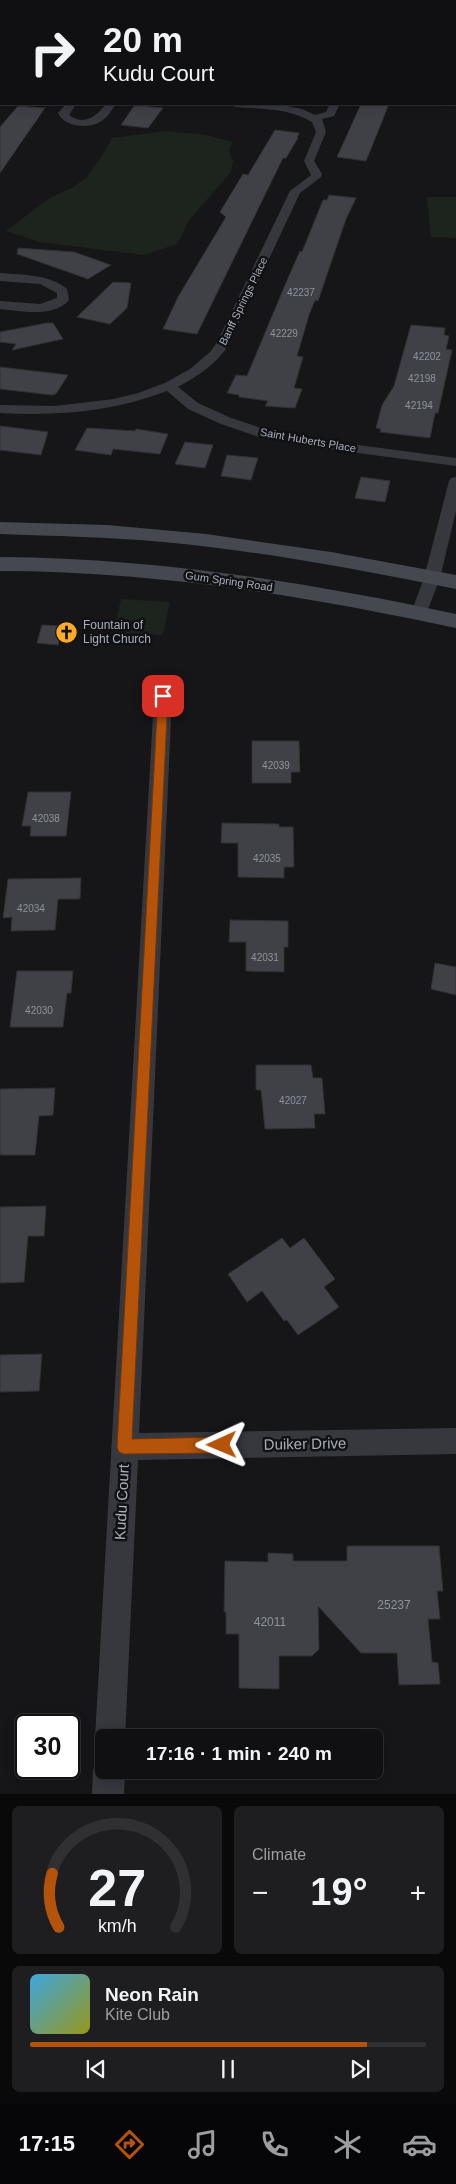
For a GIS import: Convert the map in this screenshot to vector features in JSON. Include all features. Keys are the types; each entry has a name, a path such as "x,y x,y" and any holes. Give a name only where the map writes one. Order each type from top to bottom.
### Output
{"main road":[{"path":"0,528 121,532 194,539 356,562 456,582"},
{"name":"Gum Spring Road","path":"0,564 117,568 188,574 325,595 456,621"}],"street":[{"path":"69,105 63,113 66,118 76,122 86,122 100,118 110,105"},
{"path":"271,105 315,118 330,114 334,105"},
{"name":"Banff Springs Place","path":"0,409 29,411 68,410 108,403 170,388 216,355 229,332 295,191 316,177 316,172 310,164 310,158 321,132 321,126 315,118"},
{"path":"0,277 41,281 58,286 63,292 63,300 53,306 37,308 0,306"},
{"name":"Saint Huberts Place","path":"170,388 193,406 226,421 264,434 314,443 456,462"},
{"path":"419,613 432,578 456,481"},
{"name":"Kudu Court","path":"110,1729 163,696"},
{"name":"Duiker Drive","path":"124,1447 456,1441"},
{"path":"108,1794 109,1779"}],"shaded area":[{"path":"166,131 206,135 233,142 229,150 233,162 231,172 190,219 177,244 144,255 39,242 6,231 51,197 72,188 86,178 112,138"},
{"path":"427,197 456,197 456,238 431,237"},
{"path":"121,599 170,602 163,635 114,633"}],"building":[{"path":"361,105 389,105 366,161 337,157"},
{"path":"18,106 45,108 0,173 0,127"},
{"path":"134,106 163,108 148,128 121,125"},
{"path":"275,130 299,133 298,138 286,158 283,158 197,334 163,329 178,297 226,217 220,212 243,174 248,175"},
{"path":"329,195 356,198 346,219 318,301 315,300 309,315 297,356 303,357 294,388 302,389 295,408 265,406 268,401 239,397 239,395 227,393 236,375 247,376 323,200 327,200"},
{"path":"18,248 74,252 111,265 88,279 17,254"},
{"path":"113,282 131,283 127,308 110,324 77,317"},
{"path":"53,323 63,339 12,350 16,344 0,342 0,332"},
{"path":"411,325 445,328 444,335 449,336 446,349 452,350 438,413 435,413 430,438 380,432 381,429 376,428 382,405 394,386"},
{"path":"0,367 68,375 56,394 52,395 0,389"},
{"path":"0,426 48,432 41,455 0,450"},
{"path":"87,428 135,431 136,429 168,434 160,454 113,449 111,455 75,450"},
{"path":"185,442 213,445 205,468 175,464"},
{"path":"227,455 258,458 251,480 221,476"},
{"path":"361,477 390,481 385,502 355,498"},
{"path":"42,625 63,626 58,645 37,643"},
{"path":"252,741 299,741 300,772 291,772 291,783 252,783"},
{"path":"28,792 71,792 66,836 30,836 31,826 22,826"},
{"path":"222,823 279,824 279,827 293,827 294,867 284,867 284,878 238,877 238,843 221,843"},
{"path":"81,878 80,899 58,899 55,930 11,931 12,917 3,918 8,879"},
{"path":"230,920 288,921 288,947 284,947 284,972 246,971 246,942 229,942"},
{"path":"435,963 456,967 456,995 431,989"},
{"path":"17,971 73,971 71,993 67,993 63,1027 10,1027"},
{"path":"256,1065 311,1065 313,1078 322,1078 325,1114 314,1114 315,1128 265,1129 261,1090 256,1090"},
{"path":"55,1088 53,1115 39,1116 35,1155 0,1155 0,1089"},
{"path":"46,1206 44,1236 28,1236 24,1282 0,1283 0,1207"},
{"path":"282,1238 290,1248 304,1238 335,1279 324,1287 339,1307 298,1335 287,1320 284,1321 262,1291 247,1302 228,1274"},
{"path":"42,1354 39,1391 0,1392 0,1355"},
{"path":"347,1546 439,1546 443,1591 437,1591 440,1619 428,1619 432,1662 438,1663 440,1684 399,1685 397,1653 361,1653 318,1606 319,1649 312,1656 279,1656 279,1689 239,1688 239,1634 226,1634 226,1612 224,1612 225,1561 268,1562 268,1553 293,1554 293,1561 347,1561"}],"place":[{"name":"Fountain of Light Church","path":"67,632"}],"route":[{"path":"163,696 124,1447 222,1445"}]}
